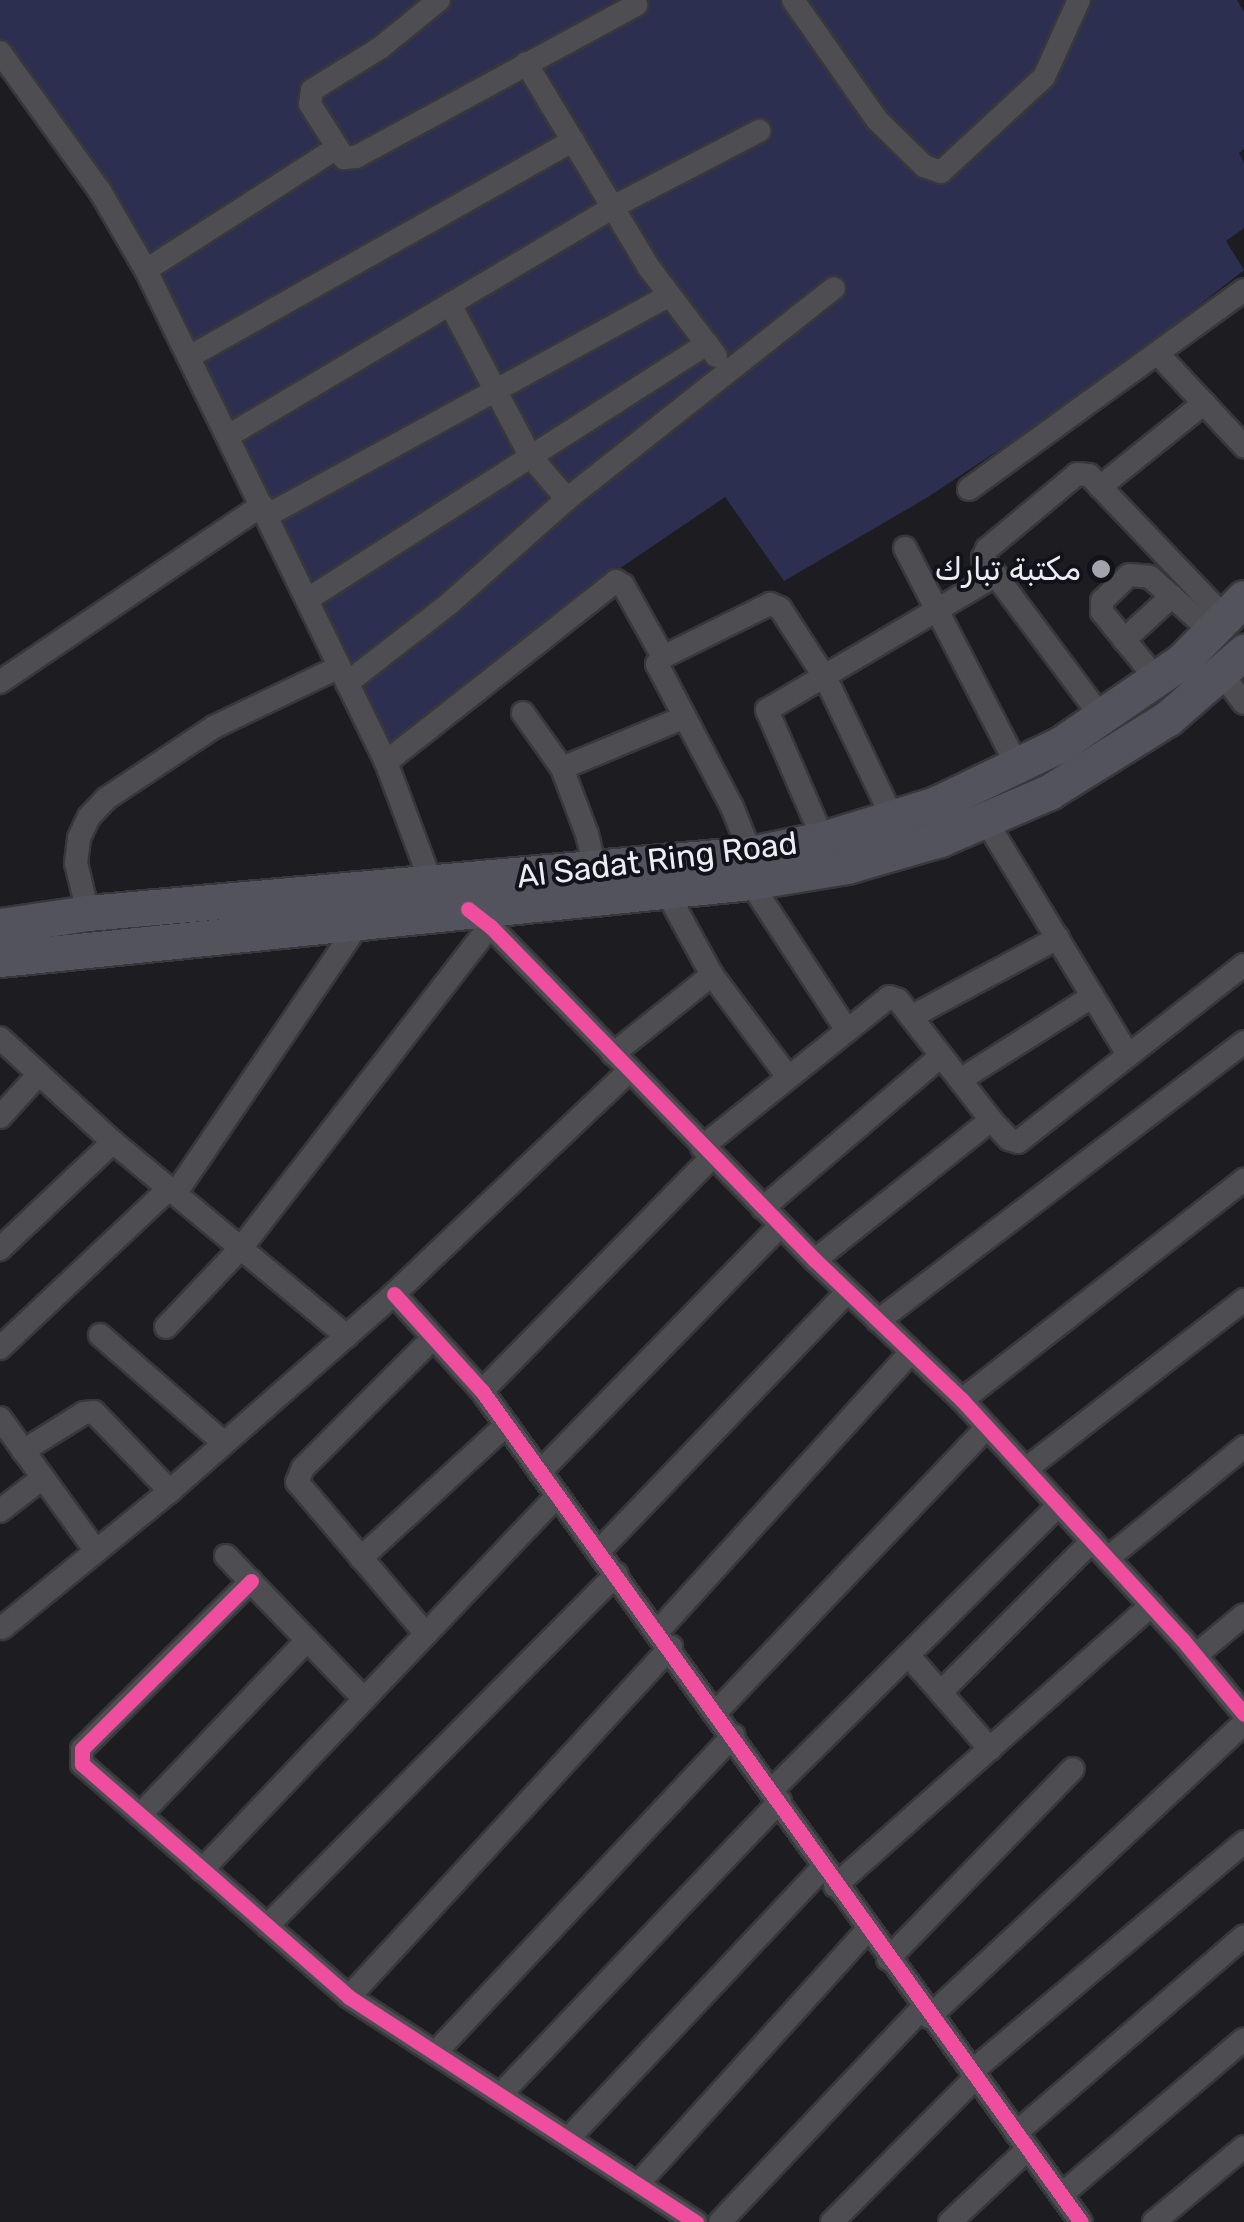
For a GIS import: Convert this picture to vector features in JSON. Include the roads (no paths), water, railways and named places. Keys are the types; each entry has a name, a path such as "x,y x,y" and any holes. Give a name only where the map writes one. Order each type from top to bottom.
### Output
{"highway":[{"name":"Al Sadat Ring Road","path":"0,959 362,919 479,917 666,891 751,868 823,839 893,819 1018,767 1103,719 1158,681 1227,616"},
{"name":"Al Sadat Ring Road","path":"0,926 88,913 595,870 751,868 894,854 986,821 1110,757 1233,663"},
{"path":"132,909 121,924 124,936 133,945"}],"street":[{"path":"439,0 380,48 312,90 310,104 344,158 356,156 636,5"},
{"path":"792,0 878,120 924,166 941,172 1044,77 1079,0"},
{"path":"0,52 100,190 146,270 386,762 432,885"},
{"path":"526,63 670,295 727,371"},
{"path":"228,436 613,207 759,131"},
{"path":"190,357 573,141"},
{"path":"146,270 335,149"},
{"path":"88,913 76,863 79,838 89,817 107,798 214,727 343,675 450,603 567,499 834,288"},
{"path":"0,682 265,510 495,394 670,295"},
{"path":"969,489 1240,300"},
{"path":"450,304 530,456 567,499"},
{"path":"308,600 706,344"},
{"path":"1158,355 1244,446"},
{"path":"1100,487 1204,403"},
{"path":"1103,719 983,558 987,549 1082,472 1227,616"},
{"path":"904,548 1018,767"},
{"path":"1158,681 1100,605 1128,575 1150,577 1172,596 1227,616"},
{"path":"823,839 767,710 826,679 996,576"},
{"path":"386,762 616,581 623,585 663,657"},
{"path":"1124,640 1172,596"},
{"path":"846,1030 751,868 732,807 658,672 663,657 774,603 826,679 893,819"},
{"path":"1233,663 1244,703"},
{"path":"523,713 562,768 587,834 595,870"},
{"path":"562,768 683,718"},
{"path":"986,821 1128,1055"},
{"path":"666,891 712,976 788,1078"},
{"path":"166,1327 240,1248 479,917 762,1208 962,1400 1196,1655 1244,1714"},
{"path":"0,1348 172,1191 362,919"},
{"path":"911,1017 1058,938"},
{"path":"482,1391 707,1152 788,1078 889,997 898,1000 991,1120 1010,1140 1018,1142 1244,965"},
{"path":"2,1628 170,1491 394,1294 621,1062 712,976"},
{"path":"960,1080 1093,996"},
{"path":"0,1038 113,1142 346,1336"},
{"path":"878,1322 1244,1042"},
{"path":"762,1208 941,1056"},
{"path":"0,1117 40,1074"},
{"path":"815,1260 991,1120"},
{"path":"0,1249 113,1142"},
{"path":"962,1400 1244,1180"},
{"path":"540,1472 780,1226"},
{"path":"600,1551 848,1292"},
{"path":"394,1294 482,1391 717,1711 868,1931 1080,2221"},
{"path":"1026,1468 1244,1300"},
{"path":"100,1335 224,1444"},
{"path":"426,1634 299,1485 298,1476 434,1338"},
{"path":"348,1997 665,1639 910,1352"},
{"path":"0,1394 0,1418 96,1551"},
{"path":"22,1451 84,1413 94,1412 170,1491"},
{"path":"361,1558 506,1424"},
{"path":"717,1711 987,1427"},
{"path":"941,1692 1100,1549 1244,1448"},
{"path":"0,1511 41,1479"},
{"path":"202,1870 557,1496"},
{"path":"500,2095 908,1655 1059,1504"},
{"path":"226,1556 364,1700"},
{"path":"267,1926 616,1574"},
{"path":"251,1581 79,1753 82,1764 348,1997 696,2222"},
{"path":"568,2139 829,1876 990,1748 1151,1605"},
{"path":"1196,1655 1244,1614"},
{"path":"140,1815 307,1640"},
{"path":"908,1655 990,1748"},
{"path":"720,2222 926,2012 1244,1723"},
{"path":"435,2053 734,1736"},
{"path":"888,1959 1074,1770"},
{"path":"832,2222 973,2075 1244,1842"},
{"path":"638,2184 868,1931"},
{"path":"950,2222 1022,2140 1244,1936"},
{"path":"1062,2195 1244,2039"},
{"path":"1154,2222 1244,2147"}],"place":[{"name":"مكتبة تبارك","path":"1101,569"}]}
